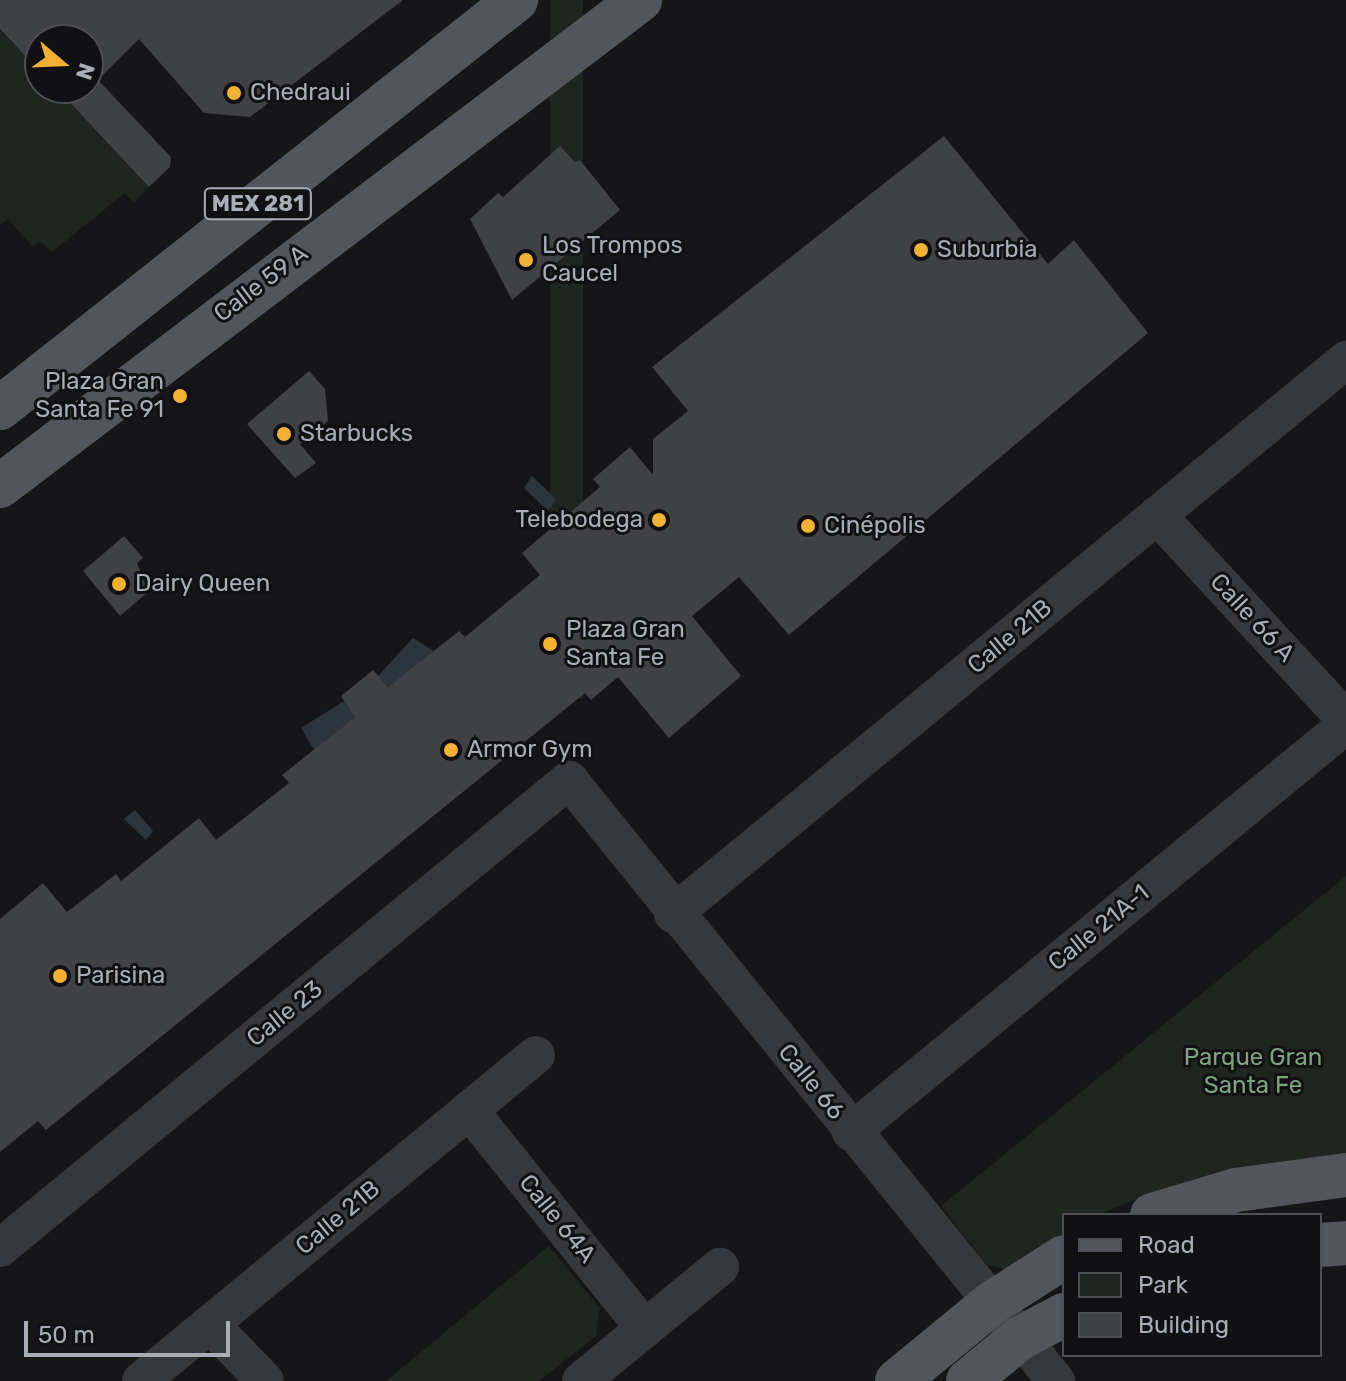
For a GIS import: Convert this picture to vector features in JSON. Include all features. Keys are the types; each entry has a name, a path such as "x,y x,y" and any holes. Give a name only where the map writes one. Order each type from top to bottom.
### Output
{"main road":[{"name":"MEX 281","path":"0,408 516,0"},
{"name":"Calle 59 A","path":"0,486 640,0"},
{"path":"1159,1213 1236,1190 1346,1175"},
{"path":"1322,1245 1346,1243"},
{"path":"897,1381 992,1303 1062,1258"},
{"path":"968,1381 1020,1338 1062,1316"}],"street":[{"name":"Calle 21B","path":"673,914 1157,515 1342,369"},
{"name":"Calle 66 A","path":"1157,515 1346,723"},
{"name":"Calle 21A-1","path":"851,1132 1346,723"},
{"name":"Calle 66","path":"569,780 673,914 1056,1381"},
{"name":"Calle 23","path":"0,1248 569,780"},
{"name":"Calle 21B","path":"141,1381 536,1055"},
{"name":"Calle 64A","path":"469,1110 645,1329"},
{"path":"581,1381 720,1267"},
{"path":"210,1324 265,1381"}],"green space":[{"path":"550,0 583,0 583,699 550,699"},
{"path":"0,30 24,55 24,104 70,104 149,187 134,203 125,193 52,252 40,241 32,246 8,219 0,225"},
{"name":"Parque Gran Santa Fe","path":"1346,876 1346,1157 1246,1167 1147,1195 1103,1213 1062,1213 1062,1233 1004,1269 986,1264 941,1206"},
{"path":"549,1246 600,1308 596,1336 539,1381 386,1381"}],"shaded area":[{"path":"532,476 556,499 548,511 524,488"},
{"path":"413,638 434,651 388,687 378,676"},
{"path":"344,701 356,716 314,750 301,728"},
{"path":"135,810 153,831 146,840 124,819"}],"building":[{"name":"Chedraui","path":"0,0 403,0 250,117 204,113 139,39 104,74 104,24 24,24 24,55 0,29"},
{"name":"Chedraui","path":"104,86 171,157 170,167 149,187 71,104 104,104"},
{"name":"Plaza Gran Santa Fe","path":"944,136 1048,264 1074,240 1148,333 789,635 739,577 692,616 741,676 669,738 618,677 591,700 585,693 46,1130 38,1121 0,1152 0,919 43,883 67,912 116,874 121,881 199,818 216,840 289,783 282,775 355,717 341,696 373,670 388,687 459,631 465,637 540,575 522,553 600,487 593,479 630,447 653,475 653,439 688,411 652,367"},
{"name":"Los Trompos Caucel","path":"560,146 575,162 580,160 620,210 512,300 470,219 498,193 503,197"},
{"name":"Starbucks","path":"309,371 325,389 328,421 300,444 316,463 295,478 247,424"},
{"name":"Dairy Queen","path":"124,536 143,558 137,563 148,592 120,616 83,571"}],"place":[{"name":"Chedraui","path":"234,93"},
{"name":"Suburbia","path":"921,250"},
{"name":"Los Trompos Caucel","path":"526,260"},
{"name":"Plaza Gran Santa Fe 91","path":"180,396"},
{"name":"Starbucks","path":"284,434"},
{"name":"Telebodega","path":"659,520"},
{"name":"Cinépolis","path":"808,526"},
{"name":"Dairy Queen","path":"119,584"},
{"name":"Plaza Gran Santa Fe","path":"550,644"},
{"name":"Armor Gym","path":"451,750"},
{"name":"Parisina","path":"60,976"}]}
